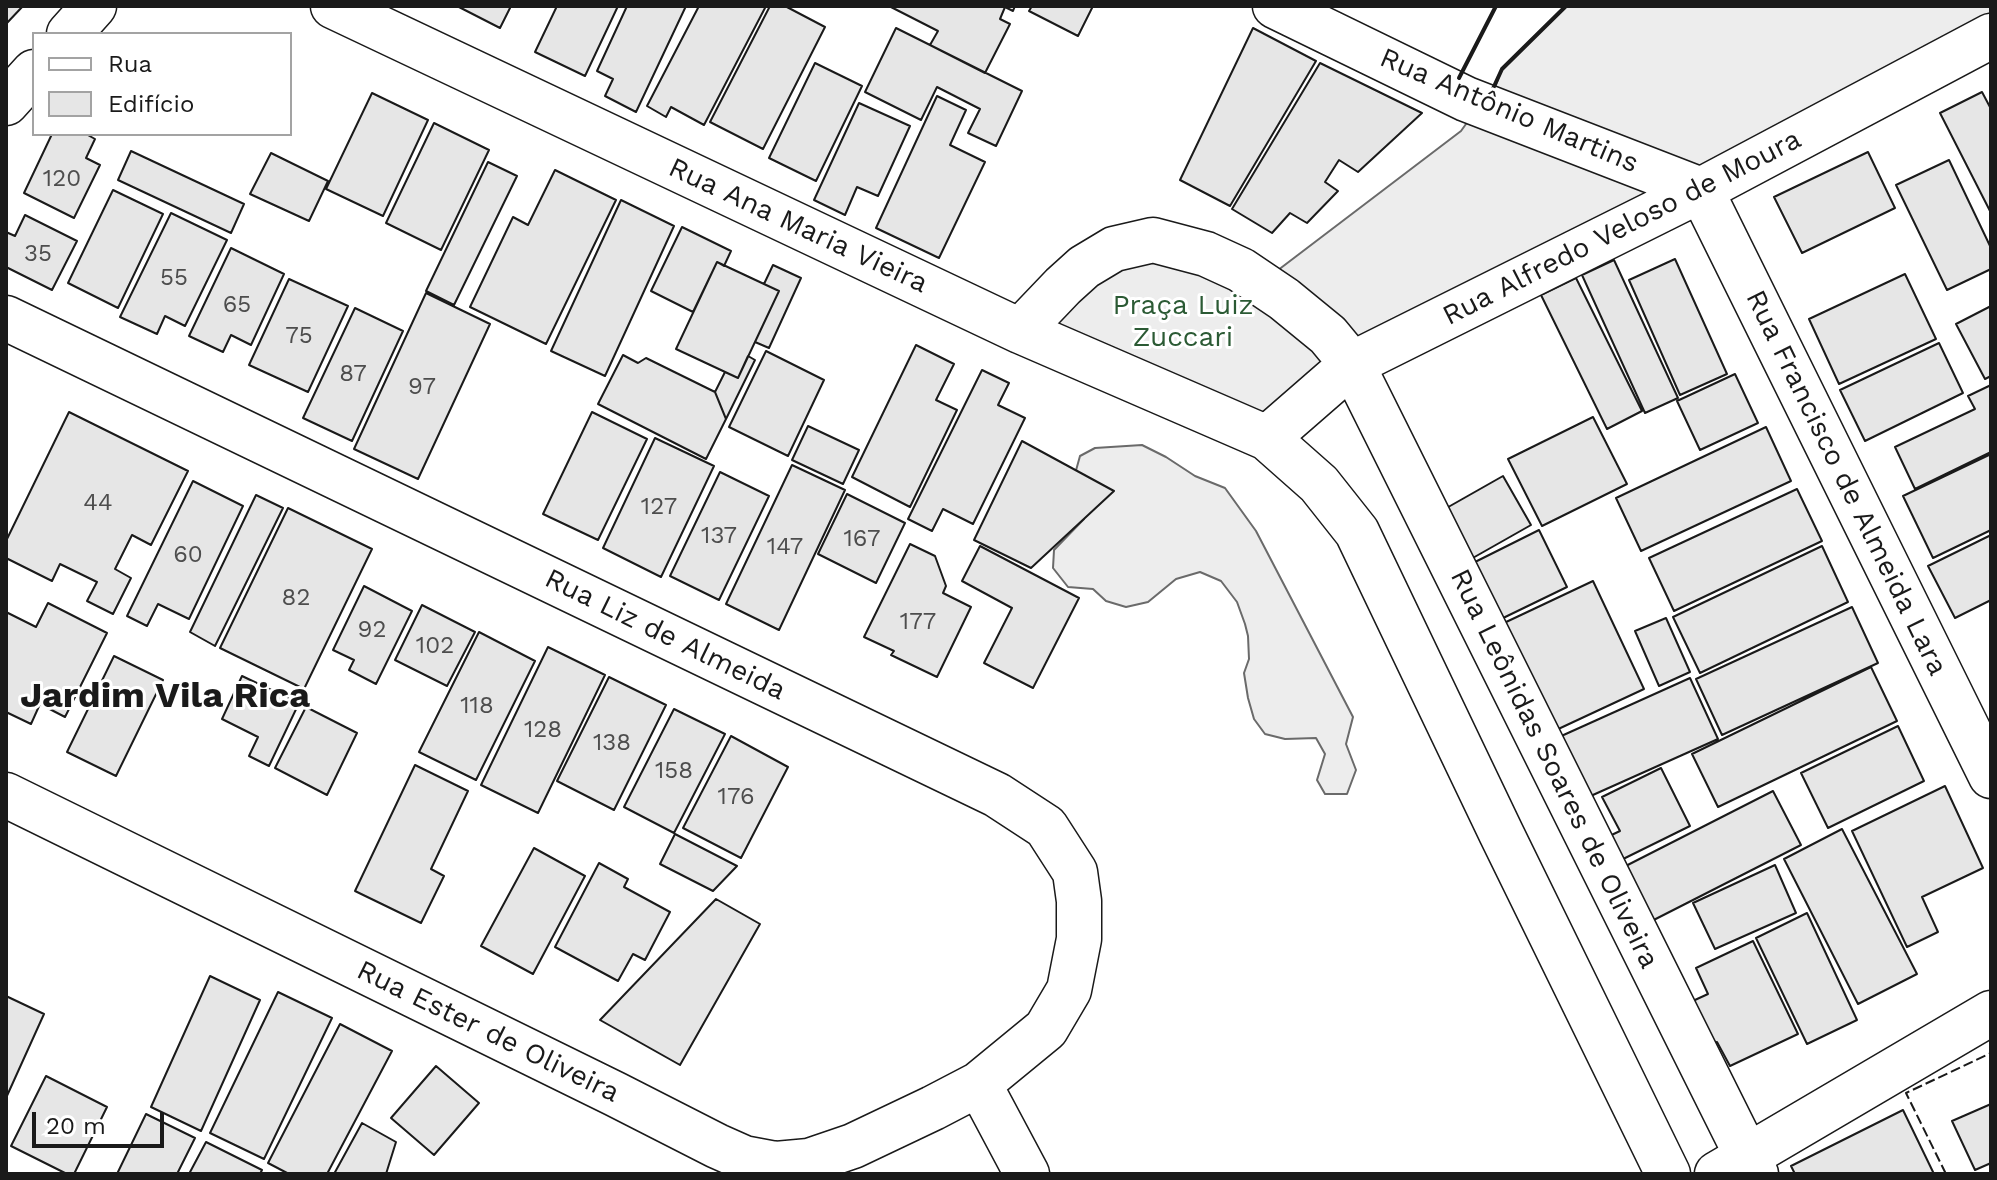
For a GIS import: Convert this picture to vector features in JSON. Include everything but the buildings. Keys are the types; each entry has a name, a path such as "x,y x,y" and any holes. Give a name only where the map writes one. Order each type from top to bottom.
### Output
{"street":[{"path":"71,32 94,6"},
{"name":"Rua Ana Maria Vieira","path":"333,6 1020,331 1267,438"},
{"name":"Rua Antônio Martins","path":"1275,6 1466,99 1701,190"},
{"name":"Rua Alfredo Veloso de Moura","path":"1267,438 1352,364 1701,190 1991,36"},
{"path":"6,103 32,74"},
{"name":"Rua Francisco de Almeida Lara","path":"1701,190 1991,776"},
{"name":"Rua Leônidas Soares de Oliveira","path":"1020,331 1084,267 1114,249 1153,240 1206,254 1241,270 1284,299 1328,335 1352,364 1740,1168"},
{"name":"Rua Liz de Almeida","path":"6,318 997,795 1046,827 1075,872 1079,939 1069,990 1046,1029 979,1084"},
{"path":"1267,438 1319,484 1357,532 1668,1174"},
{"name":"Rua Ester de Oliveira","path":"6,795 744,1158 776,1164 809,1161 853,1146 979,1084"},
{"path":"1740,1168 1991,1013"},
{"path":"979,1084 1027,1174"}],"shaded area":[{"path":"1566,6 1991,6 1991,19 1353,356 1265,280 1461,131 1483,100 1488,106 1502,69"},
{"name":"Praça Luiz Zuccari","path":"1134,255 1191,256 1336,363 1264,429 1037,327"},
{"path":"1142,445 1195,476 1225,488 1256,531 1353,717 1346,744 1356,770 1347,794 1325,794 1317,780 1325,754 1316,738 1285,739 1265,734 1254,719 1244,673 1249,659 1248,636 1237,602 1221,581 1200,572 1176,579 1148,602 1126,607 1106,601 1093,589 1068,587 1053,568 1054,550 1084,519 1075,474 1080,456 1095,448"}],"fence":[{"path":"1946,1174 1906,1093 1991,1053"}],"wall":[{"path":"1459,78 1496,6"},
{"path":"1491,93 1502,69 1566,6"}],"district":[{"name":"Jardim Vila Rica","path":"165,696"}]}
